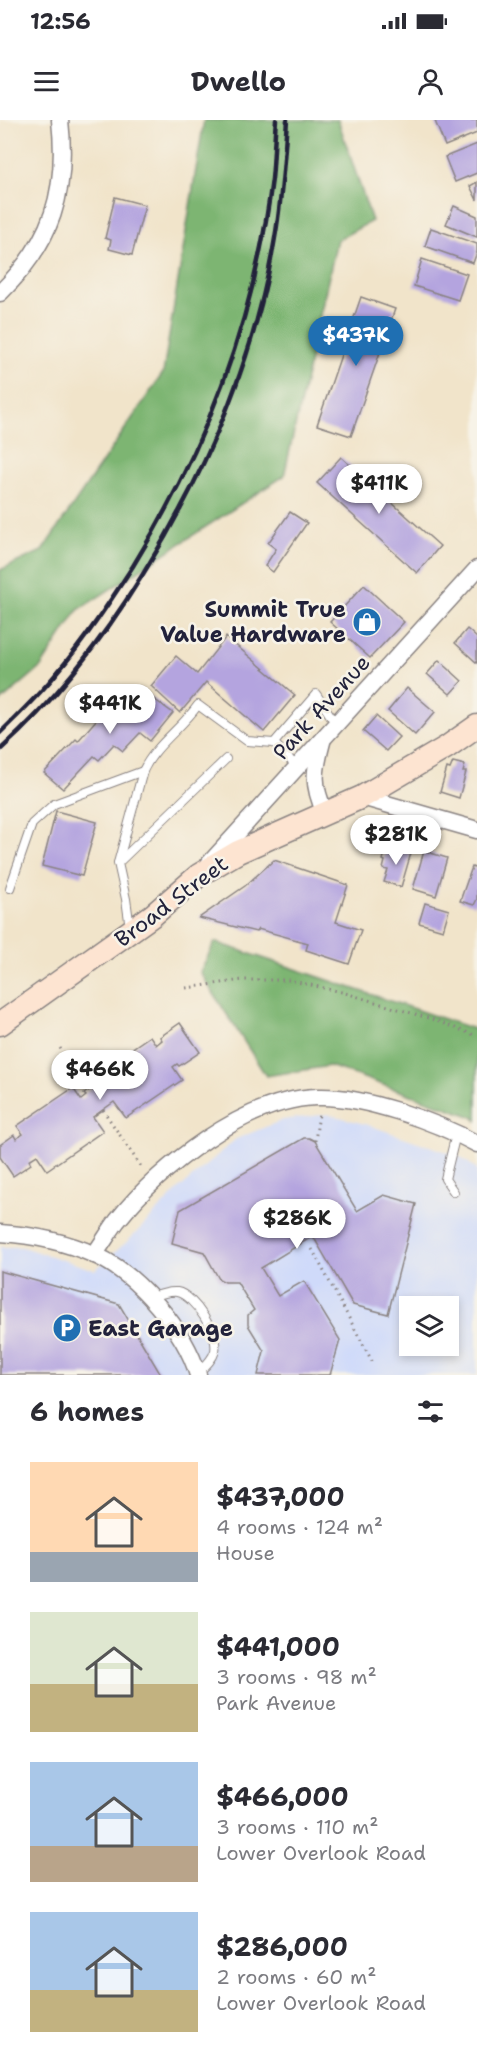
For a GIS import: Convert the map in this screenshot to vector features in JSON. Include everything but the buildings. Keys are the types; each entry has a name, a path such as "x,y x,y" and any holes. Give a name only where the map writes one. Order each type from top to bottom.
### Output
{"main road":[{"name":"Broad Street","path":"0,1024 153,915 199,875 238,852 362,797 447,747 477,726"}],"street":[{"path":"0,293 20,273 36,252 55,210 61,167 60,120"},
{"name":"Park Avenue","path":"199,875 477,569"},
{"path":"323,738 317,761 315,790 325,813"},
{"path":"362,797 477,830"},
{"path":"94,1255 135,1201 184,1156 223,1128 268,1107 314,1096 362,1101 421,1120 477,1144"},
{"path":"0,1233 53,1242 94,1255 132,1281 163,1311 175,1328 191,1354 197,1374"}],"lane":[{"path":"274,743 316,694 336,724"},
{"path":"130,932 118,863 144,771 148,760 190,717 198,705 247,741 274,743 297,767"},
{"path":"118,863 226,759"},
{"path":"10,888 32,824 54,804 144,771"},
{"path":"454,1192 445,1179 456,1134"},
{"path":"150,1298 177,1292 186,1295 194,1302 210,1328 215,1343 215,1351 211,1360 197,1374"}],"path":[{"path":"186,988 243,980 288,980 342,992 431,1019 477,1036"},
{"path":"60,1048 89,1090"},
{"path":"103,1110 145,1172"},
{"path":"315,1141 319,1112"},
{"path":"312,1250 373,1362"}],"shaded area":[{"path":"328,1114 459,1156 477,1169 477,1375 0,1375 0,1247 22,1247 95,1270 130,1239 180,1188 236,1139 283,1120"}],"green space":[{"path":"204,120 338,120 372,221 337,240 284,476 78,610 41,667 0,702 0,570 42,551 163,373"},
{"path":"215,942 477,1030 477,1121 473,1117 330,1066 266,1076 200,972"}],"railway":[{"path":"0,733 49,682 106,607 159,521 205,428 224,380 253,282 272,179 276,120"},
{"path":"0,750 60,689 112,622 166,535 208,454 241,370 266,283 279,209 287,120"}],"place":[{"name":"Summit True Value Hardware","path":"367,622"},
{"name":"East Garage","path":"67,1328"}]}
